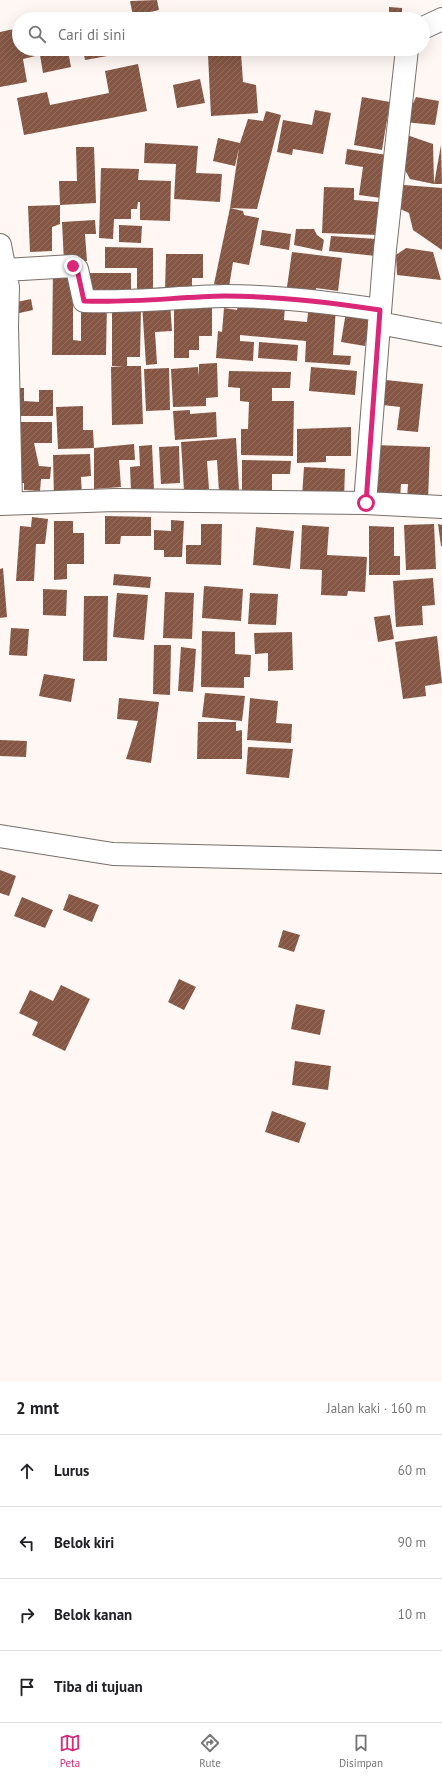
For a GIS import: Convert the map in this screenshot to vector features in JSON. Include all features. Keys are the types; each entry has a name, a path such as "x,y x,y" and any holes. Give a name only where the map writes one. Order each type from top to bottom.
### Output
{"street":[{"path":"430,25 442,19"},
{"path":"366,503 385,249 406,56"},
{"path":"442,335 380,316 326,302 224,296 141,302 84,301 77,269 73,266 2,254 8,287 5,503 115,500 366,503 442,507"},
{"path":"0,836 113,854 442,862"}],"building":[{"path":"157,0 159,10 150,12 132,12 130,1"},
{"path":"389,7 402,8 402,12 389,12"},
{"path":"12,29 12,56 36,56 23,59 27,82 0,87 0,32"},
{"path":"40,56 69,56 71,67 43,73"},
{"path":"84,56 107,56 85,60"},
{"path":"208,56 241,56 243,82 256,85 258,113 211,116"},
{"path":"138,64 147,111 24,135 17,98 47,92 50,105 109,93 105,71"},
{"path":"200,79 205,103 177,108 173,85"},
{"path":"362,97 390,102 382,150 354,145"},
{"path":"416,97 439,101 435,125 404,122"},
{"path":"315,110 331,113 323,154 293,149 292,155 277,152 283,120 312,125"},
{"path":"266,111 281,115 257,209 230,208 239,148 235,166 213,161 218,138 240,143 248,119 263,121"},
{"path":"404,134 433,144 434,184 410,179 395,152"},
{"path":"145,143 198,146 196,173 222,174 220,202 174,199 176,164 144,163"},
{"path":"441,145 442,184 434,184"},
{"path":"76,147 94,147 96,203 60,205 59,181 77,181"},
{"path":"347,149 387,155 381,198 359,195 363,167 345,164"},
{"path":"101,168 139,169 138,180 171,181 170,221 140,220 140,202 138,202 137,209 131,209 131,219 114,219 113,239 99,238"},
{"path":"404,185 442,188 442,250 413,230 409,213 398,208"},
{"path":"324,187 354,188 354,200 379,202 378,235 322,233"},
{"path":"60,205 60,224 52,227 52,251 30,252 28,206"},
{"path":"230,208 243,211 244,215 259,218 249,265 233,262 229,287 214,284"},
{"path":"95,220 96,234 85,234 87,261 64,262 62,222"},
{"path":"119,225 142,226 141,243 119,242"},
{"path":"296,229 314,229 317,235 324,240 322,251 294,245"},
{"path":"262,230 291,234 289,250 260,245"},
{"path":"331,236 377,239 376,256 329,251"},
{"path":"105,247 153,248 153,292 137,292 137,268 105,268"},
{"path":"406,248 433,252 441,280 397,275 396,255"},
{"path":"292,252 342,258 338,291 316,288 314,298 286,294"},
{"path":"166,254 203,254 203,278 192,278 192,291 165,291"},
{"path":"53,269 73,269 73,340 81,341 81,303 107,303 106,355 52,355"},
{"path":"85,273 131,273 131,300 85,300"},
{"path":"239,298 285,305 284,320 307,322 309,304 336,306 333,355 351,356 350,365 305,362 306,341 240,335 240,341 254,342 253,361 216,358 218,331 222,332 224,308 237,310"},
{"path":"31,299 33,310 15,314 12,303"},
{"path":"170,303 172,331 155,332 157,364 146,365 142,304"},
{"path":"174,303 212,303 212,336 199,336 199,350 189,350 189,358 174,358"},
{"path":"112,308 141,308 140,357 127,357 127,366 141,366 143,424 112,425 111,367 124,366 112,366"},
{"path":"346,312 370,316 365,346 341,342"},
{"path":"259,342 298,345 297,361 258,358"},
{"path":"217,363 218,397 206,398 206,406 173,407 171,369 198,367 199,377 199,364"},
{"path":"311,367 357,371 355,395 309,391"},
{"path":"169,368 170,410 146,411 144,369"},
{"path":"229,371 291,372 290,388 272,388 272,401 294,401 293,456 241,455 241,429 248,429 249,402 240,401 240,388 228,387"},
{"path":"386,380 423,384 418,432 397,430 400,407 383,405"},
{"path":"12,388 24,388 24,401 39,402 39,390 53,390 53,416 12,416"},
{"path":"83,406 83,430 93,430 94,448 58,449 56,407"},
{"path":"190,410 190,414 216,412 217,437 175,440 173,411"},
{"path":"11,422 52,422 52,443 34,443 39,466 51,467 50,479 41,479 40,491 24,490 24,483 13,483 14,464 22,466"},
{"path":"351,427 351,456 326,456 326,462 297,463 297,429"},
{"path":"236,438 239,491 219,492 217,460 207,461 209,489 184,491 181,442"},
{"path":"134,444 135,460 119,460 121,487 94,489 94,448"},
{"path":"152,445 154,490 131,491 130,467 140,466 139,446"},
{"path":"375,445 430,447 428,500 407,499 408,484 401,484 400,498 372,497"},
{"path":"179,446 180,483 161,484 159,447"},
{"path":"90,454 91,476 81,477 82,497 54,497 53,455"},
{"path":"242,460 291,461 290,474 272,474 272,497 242,497"},
{"path":"304,467 345,469 344,499 302,496"},
{"path":"105,516 151,517 151,536 121,536 120,544 105,544"},
{"path":"32,517 48,519 45,544 36,544 34,581 16,581 20,526 31,527"},
{"path":"171,520 184,521 182,557 164,557 164,550 154,550 154,530 171,531"},
{"path":"54,521 73,521 73,533 84,533 84,564 67,564 67,579 54,580"},
{"path":"201,524 222,524 221,565 186,564 186,545 201,545"},
{"path":"434,524 436,569 406,570 404,525"},
{"path":"438,524 442,525 442,546 441,546"},
{"path":"302,525 329,527 327,555 367,557 365,592 348,591 347,596 321,595 322,570 300,569"},
{"path":"369,526 394,527 394,556 400,556 400,575 369,575"},
{"path":"256,527 294,531 290,569 253,565"},
{"path":"3,568 7,617 0,618 0,569"},
{"path":"114,574 151,577 150,588 113,585"},
{"path":"433,578 435,605 422,606 423,625 396,627 393,581"},
{"path":"204,586 243,589 241,621 202,618"},
{"path":"43,589 67,590 66,616 43,615"},
{"path":"165,592 194,593 192,639 163,638"},
{"path":"117,593 148,595 144,640 113,637"},
{"path":"250,593 278,594 276,625 248,624"},
{"path":"84,596 108,596 107,661 83,661"},
{"path":"390,615 394,639 378,642 374,617"},
{"path":"11,628 29,629 27,656 9,655"},
{"path":"202,631 235,632 235,654 251,655 250,677 244,677 244,688 201,687"},
{"path":"292,632 293,670 268,671 268,653 255,654 254,633"},
{"path":"437,636 442,683 425,686 426,696 403,699 395,642"},
{"path":"154,645 171,645 170,695 153,694"},
{"path":"181,647 196,649 193,692 178,691"},
{"path":"44,674 75,679 71,702 39,696"},
{"path":"205,693 245,696 242,721 202,717"},
{"path":"119,698 159,702 151,763 126,759 138,721 117,719"},
{"path":"250,698 278,701 276,723 292,724 291,743 247,740"},
{"path":"198,722 236,722 236,731 242,730 242,759 197,759"},
{"path":"0,740 27,741 26,757 0,756"},
{"path":"248,747 293,749 289,778 246,774"},
{"path":"0,870 16,876 9,896 0,893"},
{"path":"69,894 99,905 92,922 63,910"},
{"path":"22,897 53,910 45,928 14,916"},
{"path":"283,930 300,935 294,952 278,947"},
{"path":"179,979 196,987 184,1010 168,1002"},
{"path":"61,985 90,999 65,1051 32,1035 38,1022 19,1013 30,990 53,1001"},
{"path":"296,1004 325,1010 320,1035 291,1029"},
{"path":"295,1061 331,1066 328,1090 292,1085"},
{"path":"272,1111 306,1123 299,1143 265,1132"}],"route":[{"path":"73,266 77,269 84,301 141,302 224,296 262,297 326,302 380,310 366,503"}]}
